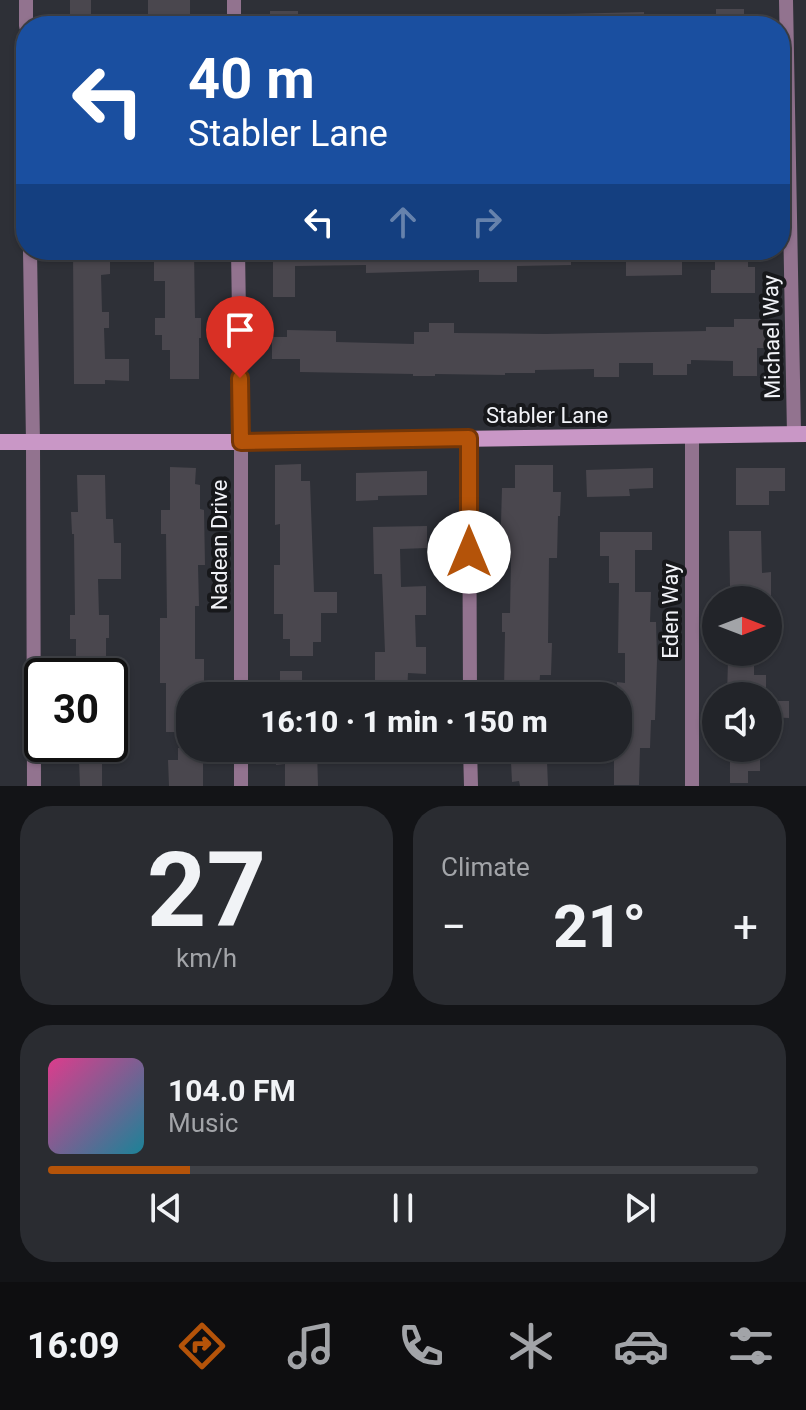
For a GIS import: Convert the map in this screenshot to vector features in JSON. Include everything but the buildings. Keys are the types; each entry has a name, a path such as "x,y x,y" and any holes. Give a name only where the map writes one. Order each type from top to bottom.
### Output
{"street":[{"path":"30,260 34,786"},
{"name":"Nadean Drive","path":"238,260 241,682"},
{"name":"Michael Way","path":"789,260 800,434"},
{"name":"Stabler Lane","path":"0,442 241,442 800,434"},
{"name":"Eden Way","path":"692,436 692,786"},
{"path":"469,438 470,682"},
{"path":"241,762 241,786"},
{"path":"470,762 471,786"}],"route":[{"path":"240,378 241,442 469,438 469,552"}]}
